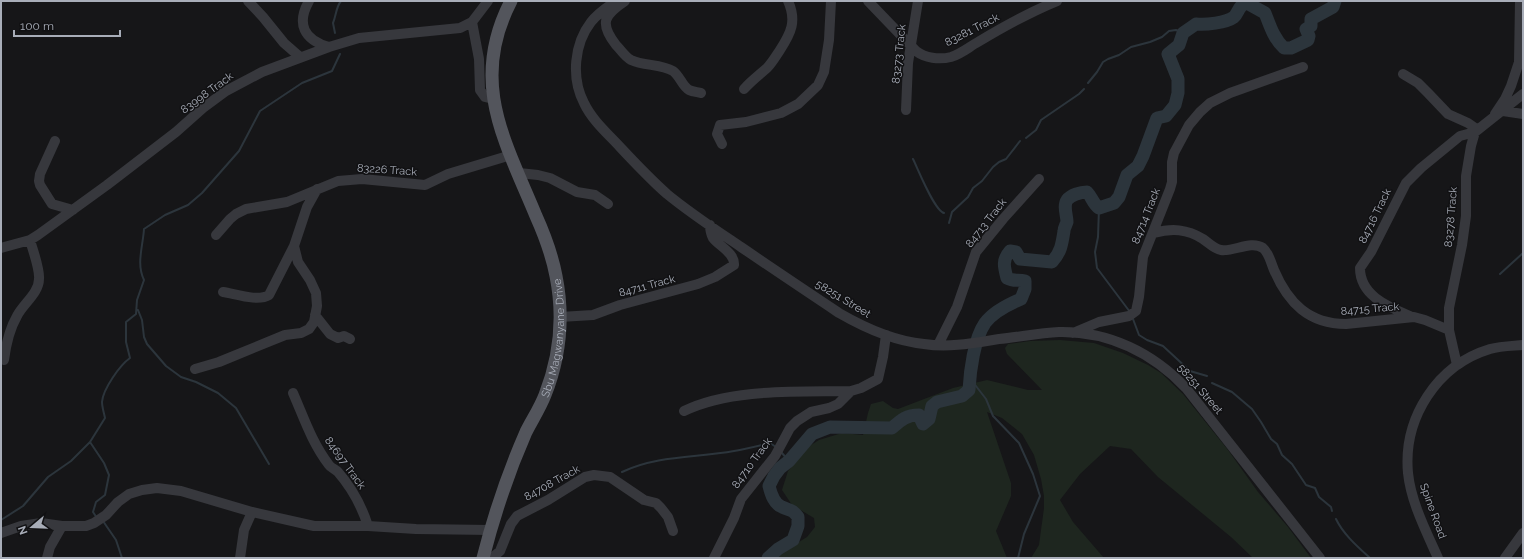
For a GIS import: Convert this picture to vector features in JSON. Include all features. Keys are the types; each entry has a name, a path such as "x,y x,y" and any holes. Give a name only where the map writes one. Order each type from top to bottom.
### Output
{"main road":[{"name":"Sbu Magwanyane Drive","path":"483,558 504,488 526,432 545,395 551,378 559,342 559,291 554,264 546,238 499,126 493,99 492,66 496,43 500,26 511,1"}],"street":[{"path":"248,1 284,43 300,57"},
{"path":"309,1 304,13 303,27 305,32 313,41 328,47"},
{"path":"488,1 475,19 480,90 485,96 493,99"},
{"name":"58251 Street","path":"616,1 601,12 591,22 579,45 576,67 580,95 594,119 637,166 668,194 710,226 839,313 851,320 886,335 912,342 938,345 968,344 1040,334 1073,333 1103,337 1143,353 1160,363 1190,392 1320,558"},
{"path":"625,1 612,10 605,22 606,30 622,52 636,62 672,71 689,90 701,93"},
{"path":"744,89 753,79 769,66 792,28 793,15 788,1"},
{"path":"722,144 717,134 720,125 746,122 780,113 798,104 818,85 824,72 831,1"},
{"name":"83281 Track","path":"868,1 920,54 935,58 950,57 1057,1"},
{"name":"83273 Track","path":"906,110 910,45 918,1"},
{"path":"1493,118 1511,86 1519,62 1520,1"},
{"name":"83998 Track","path":"1,248 30,240 73,210 176,132 226,91 262,72 328,47 359,38 455,29 466,26 475,19"},
{"name":"84714 Track","path":"1073,333 1099,322 1124,318 1136,311 1143,257 1154,233 1170,189 1172,182 1172,162 1174,153 1189,125 1200,112 1210,103 1230,93 1303,66"},
{"path":"1403,74 1418,83 1448,114 1468,123 1477,131 1523,94"},
{"path":"1503,111 1523,114"},
{"name":"84716 Track","path":"1414,317 1388,306 1373,296 1361,277 1360,268 1371,252 1400,191 1406,183 1421,168 1460,136 1477,131"},
{"name":"83278 Track","path":"1457,365 1449,330 1449,308 1462,245 1466,216 1466,176 1468,158 1477,131"},
{"path":"54,141 40,174 39,183 52,204 58,207 73,210"},
{"name":"83226 Track","path":"216,236 230,219 241,212 258,207 287,202 332,183 352,179 425,185 448,174 511,155"},
{"path":"519,173 538,174 550,178 577,192 595,195 608,204"},
{"name":"84713 Track","path":"938,345 957,307 976,252 1039,179"},
{"path":"223,292 257,298 266,297 269,294 294,246 307,206 317,189"},
{"name":"84711 Track","path":"560,317 593,315 620,305 698,284 724,272 735,263 729,253 713,237 710,226"},
{"name":"84715 Track","path":"1154,233 1174,229 1192,233 1219,250 1232,250 1250,246 1263,249 1288,296 1301,310 1314,318 1336,324 1346,324 1414,317 1449,330"},
{"path":"4,360 9,334 15,319 36,289 39,281 39,272 30,240"},
{"path":"195,369 219,362 285,335 306,331 309,329 314,322 317,306 315,287 298,262 294,246"},
{"path":"315,315 330,334 338,338 344,336 350,339"},
{"path":"684,411 696,405 749,394 851,391 861,388 878,379 886,335"},
{"name":"Spine Road","path":"1438,558 1415,501 1410,484 1407,456 1413,424 1430,391 1439,380 1457,365 1477,354 1491,349 1523,345"},
{"name":"84710 Track","path":"714,558 734,518 741,499 775,456 790,428 797,421 811,412 829,408 838,404 851,391"},
{"name":"84697 Track","path":"293,393 310,435 329,465 339,473 349,487 364,513 368,526"},
{"name":"84708 Track","path":"492,558 500,550 511,524 517,516 589,476 610,476 644,500 656,503 668,517 673,531"},
{"path":"1,533 21,526 36,523 48,523 62,526 86,526 94,523 106,515 118,502 129,494 157,488 188,492 252,512 314,526 368,526 416,529 491,530"},
{"path":"240,558 244,530 252,512"},
{"path":"47,558 50,547 62,526"},
{"path":"1505,558 1523,533"}],"shaded area":[{"path":"1060,340 1094,343 1123,353 1161,373 1183,394 1311,558 1253,558 1231,537 1158,477 1131,449 1110,446 1080,474 1060,500 1073,522 1104,558 1031,558 1039,545 1044,508 1044,496 1041,479 1034,455 1022,434 1002,418 987,412 1011,483 1011,496 996,531 1007,558 773,558 807,537 815,527 814,518 792,505 782,490 788,471 808,447 819,440 842,433 863,435 871,404 883,401 893,408 898,409 953,388 987,380 1028,390 1042,390 1007,354 1005,348 1008,344 1030,341"}],"waterway":[{"path":"335,33 333,23 341,1"},
{"path":"768,558 778,549 793,540 798,526 798,517 793,511 777,504 769,486 780,468 789,461 812,434 830,427 892,428 904,418 914,415 919,415 923,424 929,419 932,406 937,402 962,396 969,390 973,355 981,330 988,319 997,312 1021,299 1025,289 1025,281 1007,278 1004,264 1007,254 1010,251 1016,252 1020,259 1052,262 1062,244 1064,229 1067,222 1065,205 1069,198 1076,194 1087,192 1095,205 1099,208 1114,203 1119,197 1127,175 1138,166 1143,156 1157,118 1166,116 1175,105 1178,93 1178,79 1168,54 1179,45 1183,33 1196,24 1226,21 1234,17 1242,5 1247,3 1265,13 1278,41 1284,48 1291,48 1308,40 1309,36 1306,29 1311,26 1311,19 1333,7 1335,1"},
{"path":"1088,83 1103,62 1108,59 1119,55 1131,47 1162,37 1169,31 1176,30 1183,33"},
{"path":"97,518 93,512 96,502 105,495 109,475 104,463 90,442 105,418 102,402 105,391 117,372 130,358 126,342 126,322 136,314 137,300 144,280 140,268 144,229 165,215 188,205 202,193 239,151 260,111 302,83 332,71 340,54"},
{"path":"1026,138 1036,130 1041,120 1084,89"},
{"path":"949,223 952,212 968,197 973,188 982,181 993,167 1006,159 1020,141"},
{"path":"913,159 931,197 940,210 944,213"},
{"path":"1099,208 1098,237 1095,252 1097,268 1130,312"},
{"path":"1500,274 1523,253"},
{"path":"138,310 142,320 144,337 147,344 166,366 181,377 196,382 218,393 236,408 269,464"},
{"path":"1133,319 1139,335 1147,340 1163,346 1190,371 1207,376"},
{"path":"969,377 986,399 993,416 1019,443 1033,474 1040,496 1024,534 1018,558"},
{"path":"1212,383 1232,392 1252,409 1271,439 1277,444 1282,455 1292,464 1306,485 1315,488 1319,497 1331,507 1332,511"},
{"path":"1,520 23,506 48,477 71,461 90,442"},
{"path":"622,472 663,460 734,451 770,443 776,447"},
{"path":"781,452 789,461"},
{"path":"1336,519 1347,535 1370,558"},
{"path":"103,521 116,540 122,558"}]}
